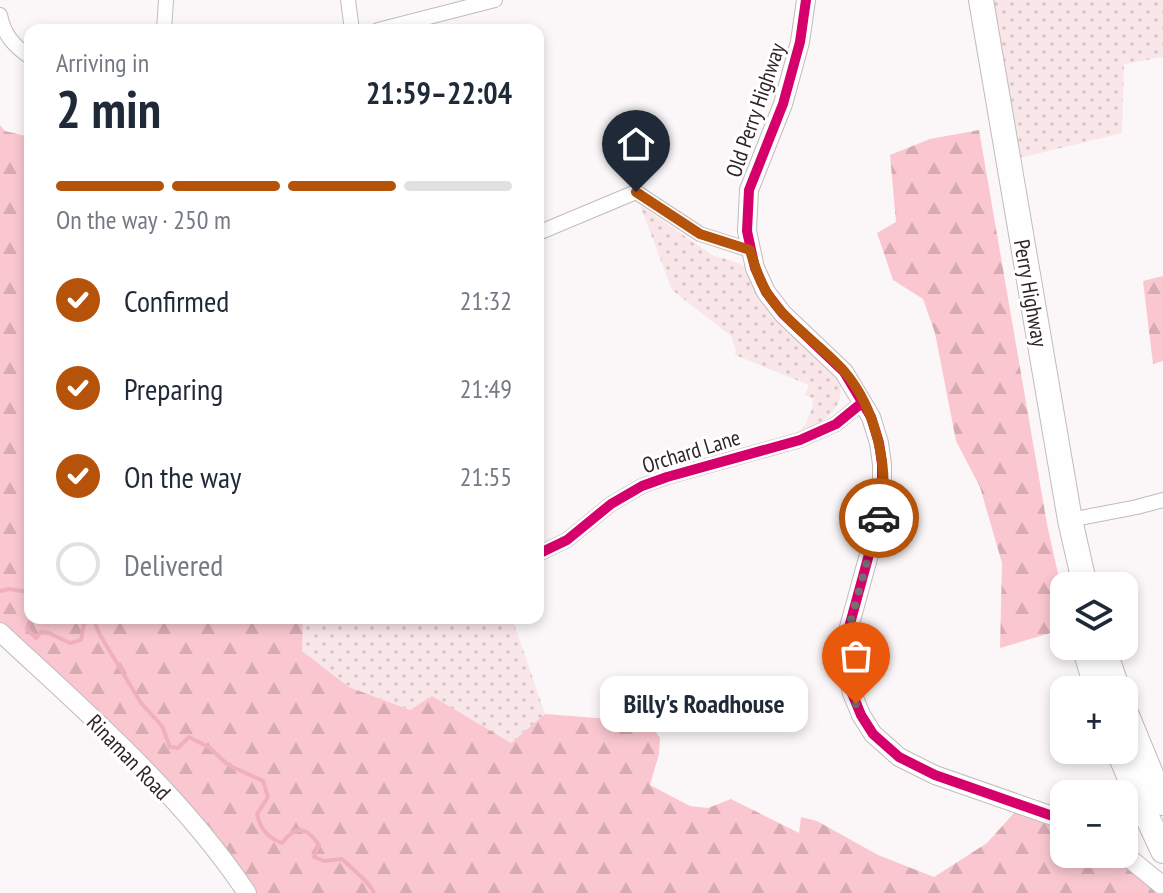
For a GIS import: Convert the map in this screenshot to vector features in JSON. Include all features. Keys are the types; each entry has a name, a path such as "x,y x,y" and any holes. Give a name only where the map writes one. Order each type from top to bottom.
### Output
{"highway":[{"name":"Perry Highway","path":"965,0 1066,572"},
{"name":"Perry Highway","path":"981,0 1070,520 1082,572"},
{"path":"1138,742 1163,803"},
{"path":"1125,764 1159,835"}],"street":[{"path":"164,24 166,0"},
{"path":"348,0 351,24"},
{"path":"401,24 495,0"},
{"name":"Old Perry Highway","path":"806,0 800,42 783,104 749,190 747,231 755,268 766,292 783,314 844,372 871,417 879,443 882,507 851,618 847,646 849,682 861,715 889,751 935,775 1050,815"},
{"path":"0,15 7,37 24,53"},
{"path":"544,230 636,192 700,234 750,250"},
{"name":"Orchard Lane","path":"544,551 567,540 611,504 642,486 800,440 836,424 863,402"},
{"path":"1070,520 1163,500"},
{"name":"Rinaman Road","path":"0,632 152,778 198,829 247,893"},
{"path":"1138,865 1163,886"}],"shaded area":[{"path":"993,0 1163,0 1163,57 1124,64 1122,133 1020,158"},
{"path":"640,205 712,255 746,267 765,305 838,378 840,398 824,420 798,433 806,424 813,405 814,399 805,395 809,385 735,355 731,336 672,290"},
{"path":"303,624 514,624 545,714 511,743 349,687 301,651"}],"green space":[{"path":"0,125 5,131 24,136 24,624 303,624 302,651 349,687 410,710 432,696 511,743 545,714 649,722 660,738 650,785 690,806 708,808 731,799 799,833 801,817 817,821 878,855 934,877 987,843 1022,804 1050,815 1050,868 1138,868 1138,865 1162,885 1154,893 247,893 225,862 0,632"},
{"path":"979,130 1058,572 1050,572 1050,633 1000,648 1002,563 980,487 956,441 935,333 923,299 893,280 877,233 896,222 890,155 930,139"},
{"path":"1163,276 1163,361 1153,364 1143,281"}],"waterway":[{"path":"0,591 24,591"},
{"path":"29,624 27,629 36,638 41,632 49,633 70,643 81,640 84,624"},
{"path":"95,624 141,703 162,726 170,747 178,748 189,737 210,748 228,765 263,781 268,797 257,814 265,832 282,843 292,833 305,831 319,845 314,857 324,861 342,859 374,893"}],"cycle path":[{"path":"806,0 800,42 783,104 749,190 747,231 755,268 766,292 783,314 844,372 871,417 879,443 882,507 848,631 847,670 852,693 873,734 899,757 935,775 1050,815"},
{"path":"544,551 567,540 611,504 642,486 800,440 836,424 863,402"}],"way so far":[{"path":"856,704 847,670 848,631 879,518"}],"place":[{"name":"Billy's Roadhouse","path":"856,704"}],"route":[{"path":"636,192 700,234 750,250 766,292 783,314 844,372 871,417 879,443 883,488 879,518"}]}
